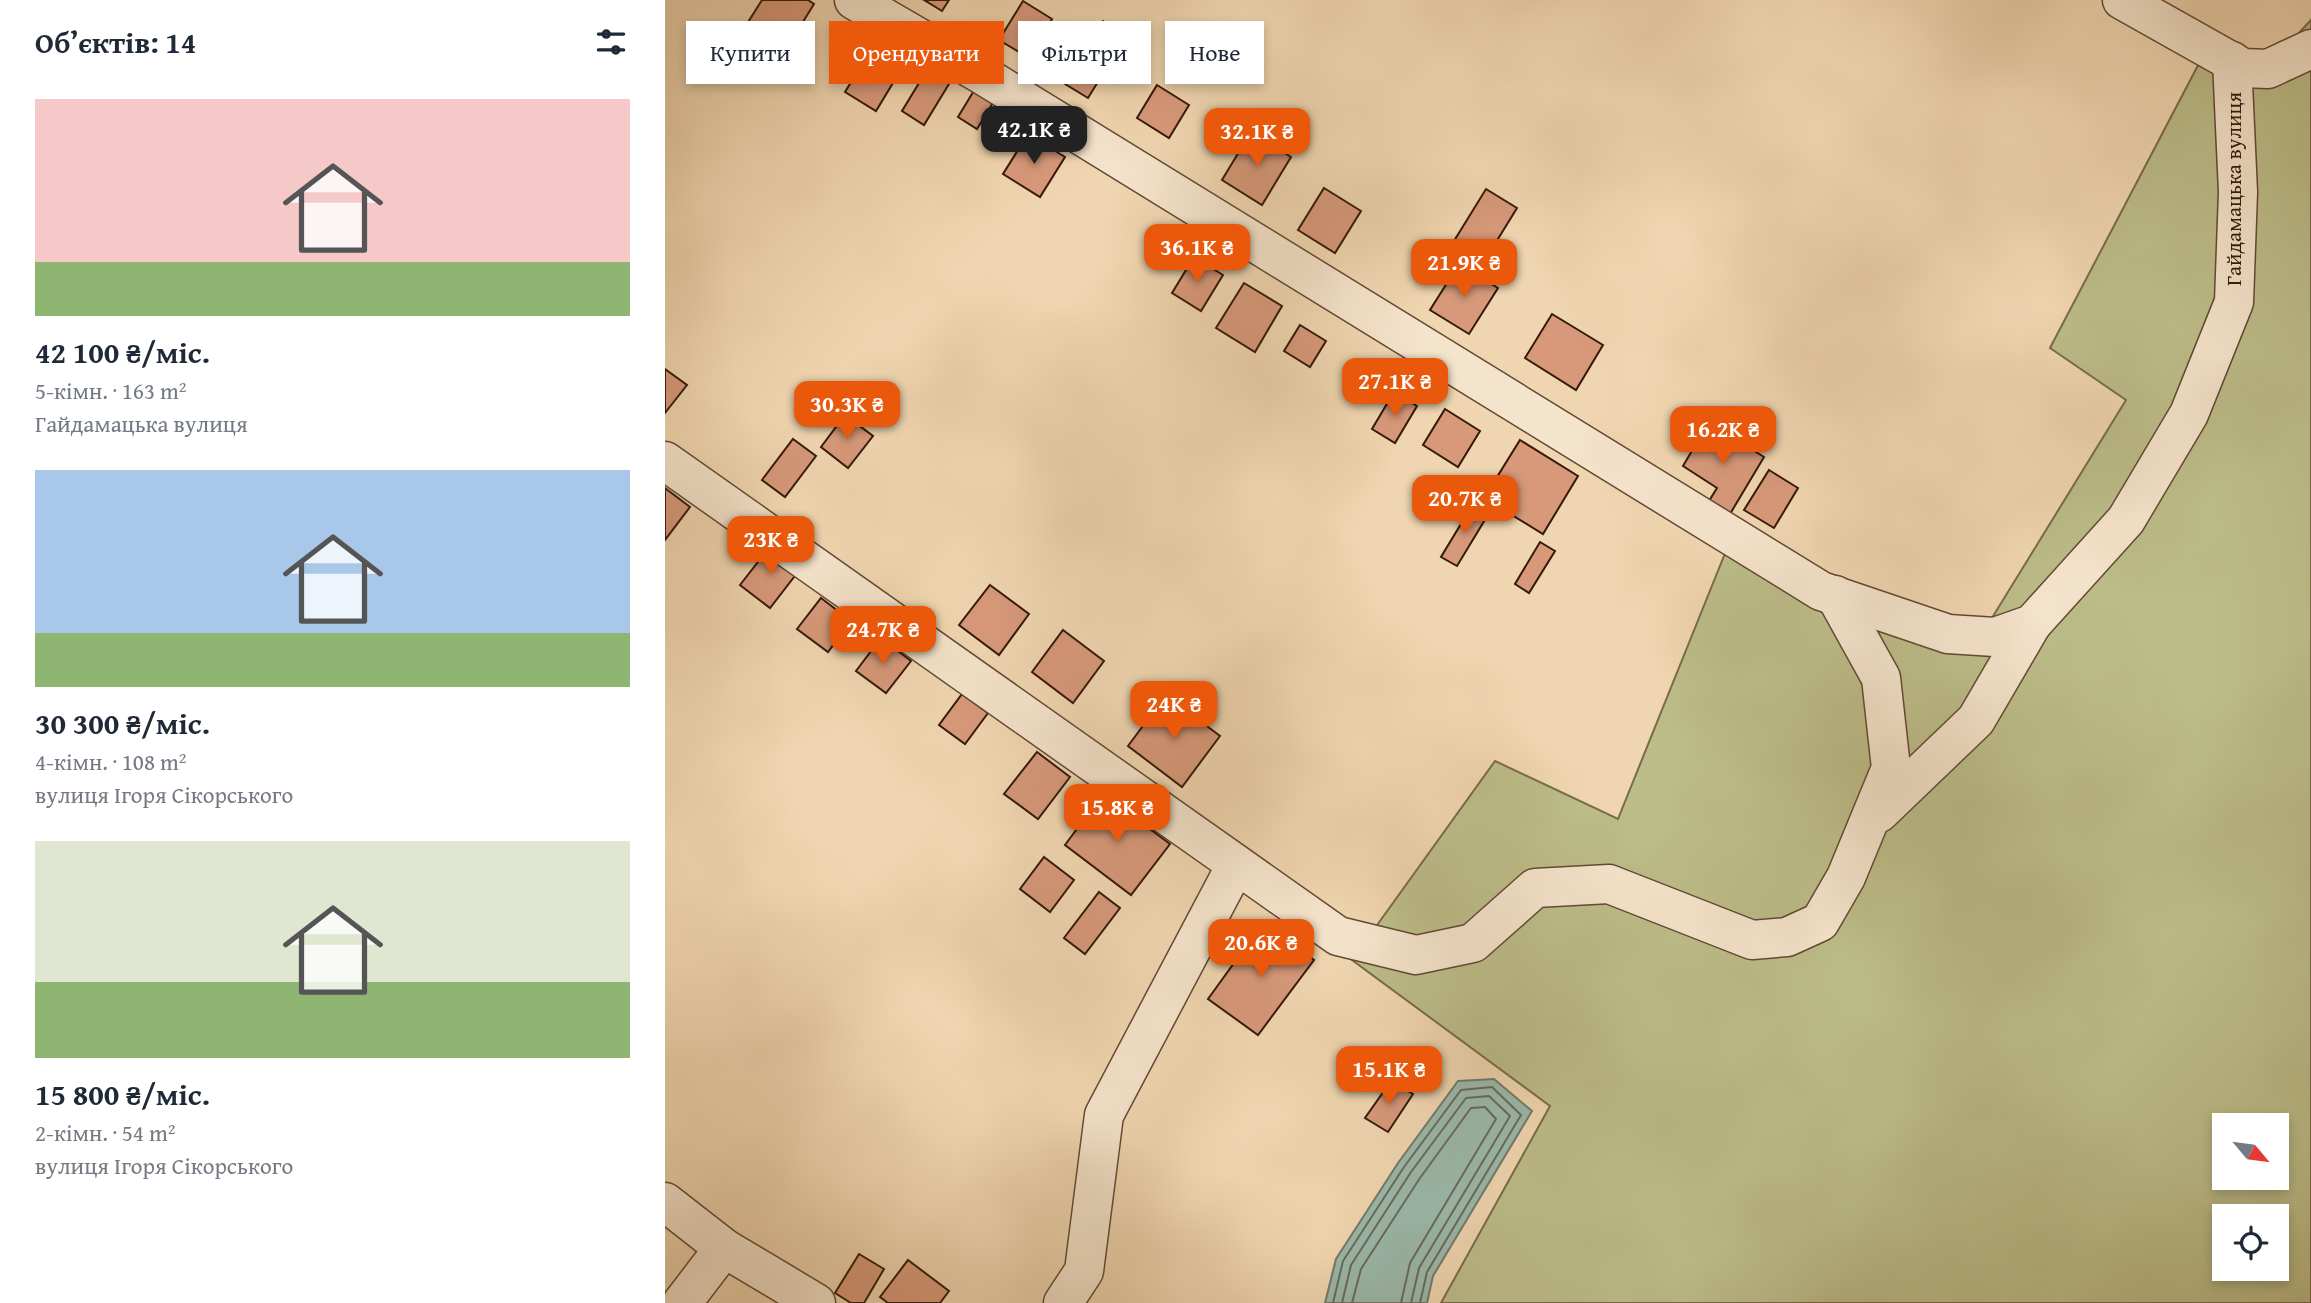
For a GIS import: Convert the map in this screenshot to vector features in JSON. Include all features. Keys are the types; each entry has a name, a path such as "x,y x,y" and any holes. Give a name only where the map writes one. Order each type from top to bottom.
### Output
{"street":[{"name":"Гайдамацька вулиця","path":"854,0 981,74 1821,591 1948,634 1995,637 2032,624 2126,520 2189,414 2234,302 2238,191 2232,61"},
{"path":"2122,0 2243,68 2267,69 2311,49"},
{"path":"665,461 1338,936 1416,955 1473,943 1535,888 1609,884 1752,940 1787,937 1820,922 1846,877 1891,768 1881,678 1835,596"},
{"path":"1868,824 1976,720 2032,624"},
{"path":"1063,1303 1084,1271 1104,1115 1236,865"},
{"path":"665,1202 724,1248 815,1303"},
{"path":"682,1303 724,1248"}],"green space":[{"path":"2311,20 2311,1303 1441,1303 1550,1106 1352,960 1495,761 1618,819 1728,546 1971,652 2126,400 2050,348 2205,52 2269,65"}],"water":[{"path":"1494,1079 1532,1111 1433,1276 1427,1303 1325,1303 1336,1259 1398,1163 1458,1081"}],"building":[{"path":"762,0 808,0 814,4 804,21 749,21"},
{"path":"924,0 949,0 942,11"},
{"path":"1023,1 1052,19 1018,21 1018,51 1004,43 1004,32"},
{"path":"850,84 892,84 876,111 845,92"},
{"path":"918,84 949,84 924,125 902,111"},
{"path":"1065,84 1097,84 1088,98"},
{"path":"1157,85 1189,105 1169,138 1137,118"},
{"path":"975,89 994,101 977,129 958,117"},
{"path":"1251,132 1291,157 1262,205 1222,180"},
{"path":"1028,134 1065,157 1040,197 1003,174"},
{"path":"1324,188 1361,211 1335,253 1298,230"},
{"path":"1486,189 1517,208 1485,260 1454,241"},
{"path":"1194,257 1223,275 1201,311 1172,293"},
{"path":"1459,264 1498,288 1469,334 1430,310"},
{"path":"1244,283 1282,306 1255,352 1216,328"},
{"path":"1552,314 1603,345 1576,390 1525,358"},
{"path":"1300,325 1326,341 1310,367 1284,351"},
{"path":"665,369 687,385 665,413"},
{"path":"1394,392 1417,406 1395,443 1372,429"},
{"path":"1445,409 1480,431 1458,467 1423,445"},
{"path":"845,415 873,436 848,468 821,447"},
{"path":"1709,422 1764,457 1730,514 1709,501 1717,488 1683,466"},
{"path":"793,439 816,456 785,497 762,480"},
{"path":"1520,440 1578,476 1543,534 1484,498"},
{"path":"1769,470 1798,488 1774,528 1744,510"},
{"path":"665,488 690,507 665,540"},
{"path":"1473,504 1489,513 1457,566 1441,557"},
{"path":"1540,542 1555,551 1529,593 1515,584"},
{"path":"771,545 801,568 770,608 740,585"},
{"path":"990,585 1029,614 999,655 959,625"},
{"path":"821,598 851,621 828,652 797,629"},
{"path":"1063,630 1104,661 1073,703 1032,672"},
{"path":"881,638 911,661 886,693 856,671"},
{"path":"962,694 988,713 965,744 939,725"},
{"path":"1166,695 1220,736 1182,787 1128,746"},
{"path":"1037,752 1070,777 1038,819 1004,794"},
{"path":"1103,794 1170,844 1131,895 1065,845"},
{"path":"1044,857 1074,880 1050,912 1020,889"},
{"path":"1099,892 1120,908 1085,954 1064,938"},
{"path":"1263,923 1314,960 1258,1035 1208,999"},
{"path":"1391,1081 1413,1094 1388,1132 1365,1118"},
{"path":"859,1254 884,1269 864,1303 851,1303 835,1293"},
{"path":"908,1260 949,1291 940,1303 888,1303 880,1297"}]}
